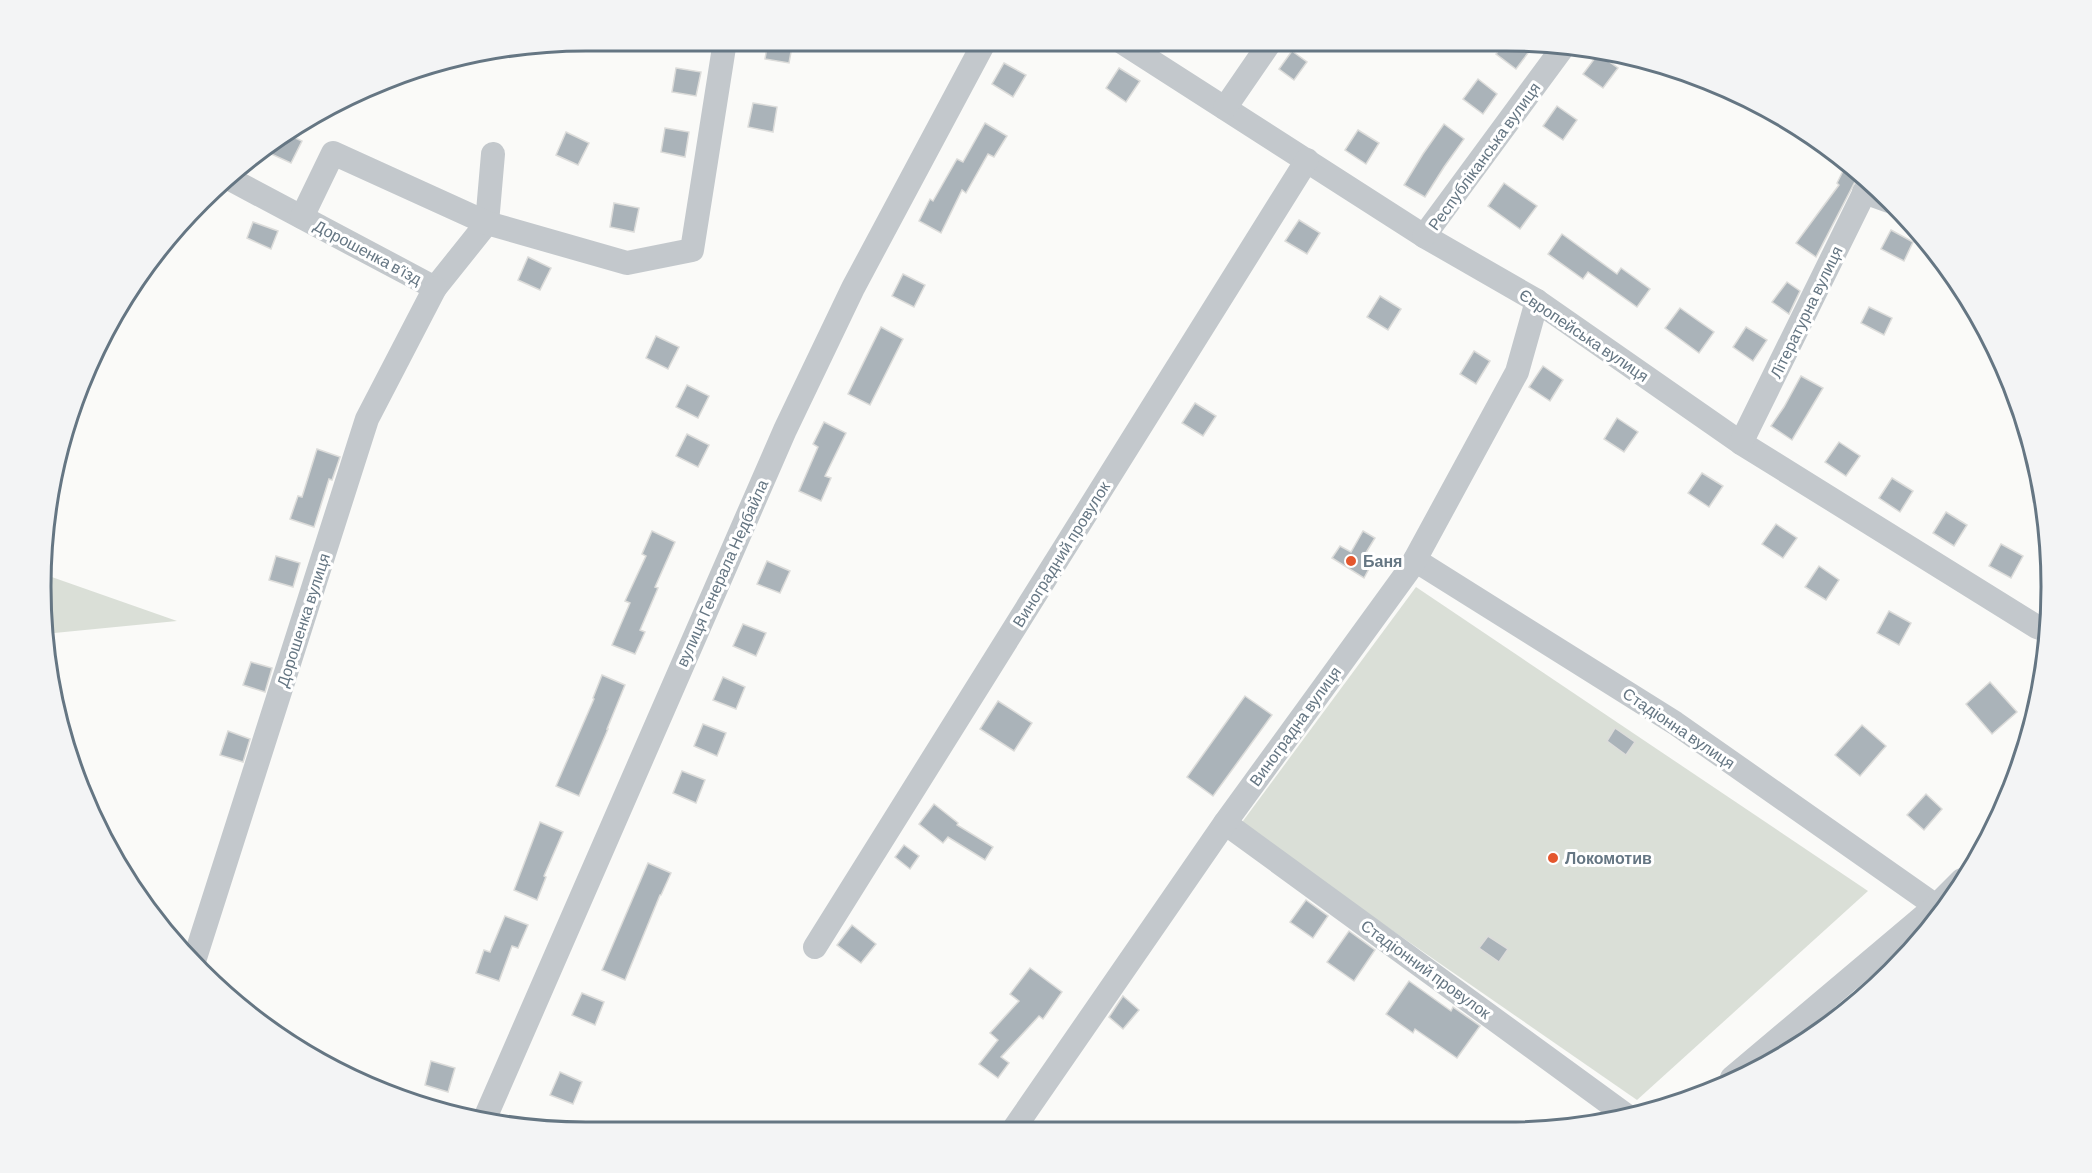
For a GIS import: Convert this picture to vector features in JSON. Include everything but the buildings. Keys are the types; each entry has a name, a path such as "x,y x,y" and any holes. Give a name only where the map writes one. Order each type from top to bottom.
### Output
{"street":[{"path":"302,217 333,153 487,223 627,263 692,250 723,51"},
{"name":"вулиця Генерала Недбайла","path":"487,1113 785,430 853,288 980,51"},
{"name":"Європейська вулиця","path":"1136,51 1425,237 1536,301 1741,443 2039,628"},
{"path":"1225,108 1264,51"},
{"name":"Республіканська вулиця","path":"1425,237 1558,54"},
{"path":"487,223 493,154"},
{"name":"Виноградний провулок","path":"815,947 1307,160"},
{"name":"Дорошенка в’їзд","path":"236,182 435,288 487,223"},
{"name":"Літературна вулиця","path":"1741,443 1865,190"},
{"name":"Дорошенка вулиця","path":"197,953 367,419 435,288"},
{"name":"Виноградна вулиця","path":"1019,1122 1225,823 1415,560 1517,372 1536,301"},
{"name":"Стадіонна вулиця","path":"1415,560 1675,723 1935,905"},
{"name":"Стадіонний провулок","path":"1225,823 1619,1110"},
{"path":"1751,1062 1932,909"}],"shaded area":[{"path":"51,577 177,621 53,633"},
{"name":"Локомотив","path":"1416,587 1868,891 1637,1100 1240,825"}],"place":[{"name":"Баня","path":"1351,561"},
{"name":"Локомотив","path":"1553,858"}]}
